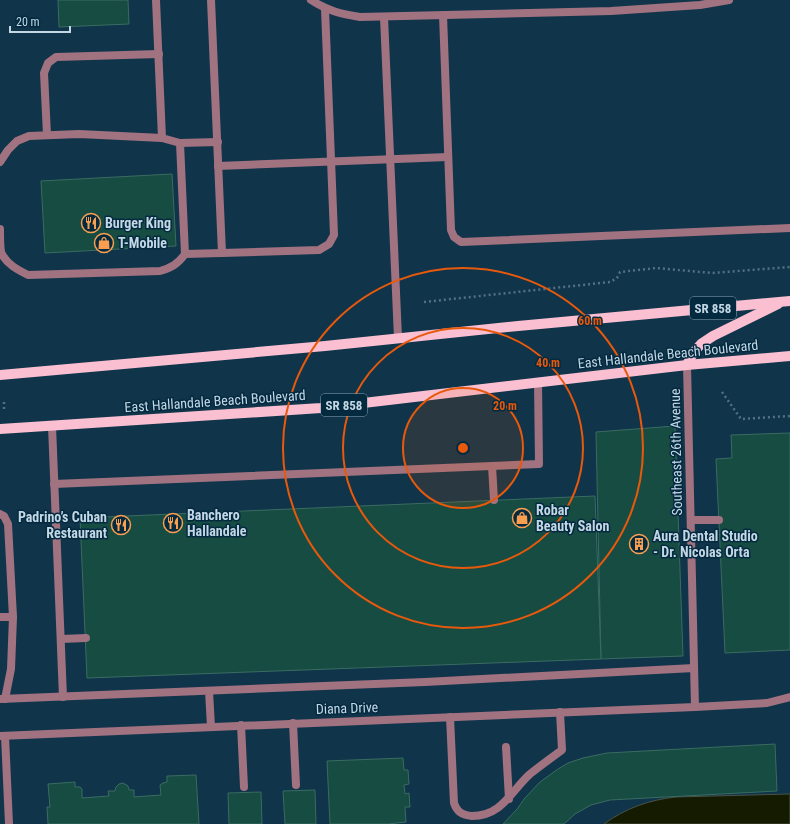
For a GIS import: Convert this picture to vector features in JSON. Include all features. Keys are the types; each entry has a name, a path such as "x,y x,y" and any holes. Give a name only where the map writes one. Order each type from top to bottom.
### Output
{"main road":[{"name":"SR 858","path":"0,375 325,346 787,301"},
{"path":"687,365 693,353 701,344 713,336 787,301"},
{"name":"East Hallandale Beach Boulevard","path":"0,429 321,408 687,365 790,356"}],"street":[{"path":"156,0 162,138"},
{"path":"211,0 222,253"},
{"path":"311,0 342,14 360,18 611,11 700,6 729,0"},
{"path":"185,254 319,250 329,244 334,235 321,5"},
{"path":"443,16 451,230 454,237 461,242 790,228"},
{"path":"384,17 398,338"},
{"path":"48,135 44,73 48,63 56,57 159,54"},
{"path":"0,162 8,150 17,141 29,136 105,134 162,138 180,143 218,142"},
{"path":"0,229 1,252 6,260 17,270 28,275 160,271 169,269 178,263 185,254 180,143"},
{"path":"218,166 448,157"},
{"name":"Southeast 26th Avenue","path":"687,365 695,707"},
{"path":"54,484 539,464 538,382"},
{"path":"52,426 63,697"},
{"path":"492,466 494,500"},
{"path":"0,514 4,516 8,524 13,617 11,669 2,699"},
{"path":"691,520 719,520"},
{"path":"0,617 13,617"},
{"path":"61,639 86,638"},
{"name":"Diana Drive","path":"2,699 209,691 694,668"},
{"path":"209,691 211,727"},
{"name":"Diana Drive","path":"3,736 695,707 767,703 790,697"},
{"path":"450,717 454,803 457,810 464,815 475,816 499,808 509,799 531,773 562,750 560,712"},
{"path":"293,723 296,785"},
{"path":"241,725 244,787"},
{"path":"3,736 9,824"},
{"path":"506,747 509,799"}],"path":[{"path":"424,302 610,282 617,278 620,272 656,268 712,273 790,267"},
{"path":"722,392 741,418 790,416"},
{"path":"4,402 4,410"}],"shaded area":[{"path":"790,794 790,824 604,824 629,809 666,798"}],"building":[{"path":"58,0 128,0 129,24 59,27"},
{"path":"172,174 176,246 45,253 41,181"},
{"name":"Aura Dental Studio - Dr. Nicolas Orta","path":"675,426 683,656 601,659 596,432"},
{"path":"790,433 790,650 725,653 716,459 732,458 731,435"},
{"path":"595,496 601,659 87,678 80,518"},
{"path":"775,744 777,791 610,800 591,805 575,814 564,824 503,824 540,782 568,763 583,758 607,753"},
{"path":"403,758 404,770 408,770 409,784 404,785 405,794 409,793 410,807 405,807 406,822 388,824 330,824 327,761"},
{"path":"196,775 199,824 48,824 47,807 50,807 48,784 75,782 75,787 80,787 82,789 82,798 109,796 108,791 115,791 119,784 123,783 128,786 129,790 134,790 134,797 161,795 160,785 167,782 167,776"},
{"path":"315,790 316,824 285,824 283,791"},
{"path":"261,792 262,824 229,824 228,793"}],"place":[{"name":"Burger King","path":"91,223"},
{"name":"T-Mobile","path":"104,243"},
{"name":"Robar Beauty Salon","path":"522,518"},
{"name":"Banchero Hallandale","path":"173,523"},
{"name":"Padrino’s Cuban Restaurant","path":"121,525"},
{"name":"Aura Dental Studio - Dr. Nicolas Orta","path":"639,544"}]}
